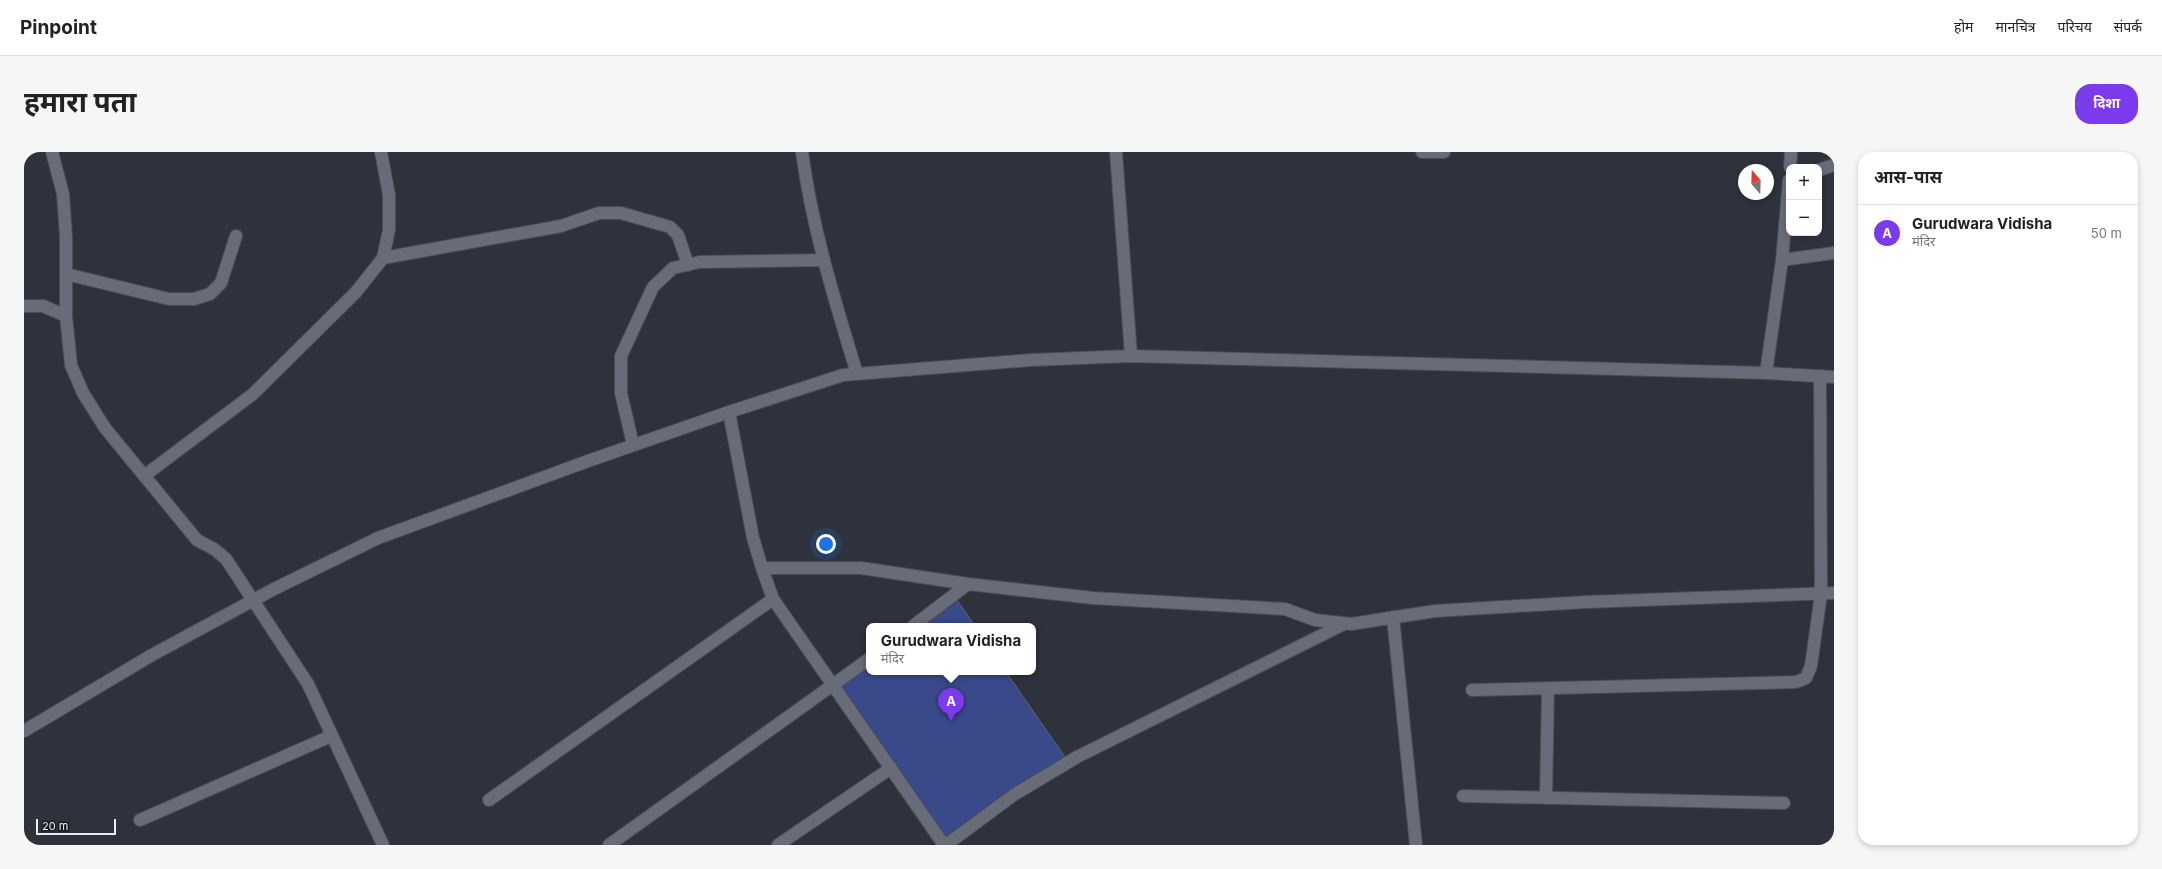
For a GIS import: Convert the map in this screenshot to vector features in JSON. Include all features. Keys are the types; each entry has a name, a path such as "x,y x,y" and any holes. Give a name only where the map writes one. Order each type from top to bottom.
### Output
{"street":[{"path":"52,152 63,194 66,316 71,365 83,393 105,428 197,540 214,549 226,559 252,601 308,684 383,845"},
{"path":"144,476 253,394 356,292 383,258 389,230 389,195 381,152"},
{"path":"802,152 805,178 824,260 857,374"},
{"path":"1116,152 1131,356"},
{"path":"1422,152 1444,152"},
{"path":"1790,164 1791,152"},
{"path":"1822,169 1834,165"},
{"path":"1766,373 1782,260 1787,200"},
{"path":"383,258 561,226 599,213 621,213 670,227 678,236 688,265"},
{"path":"66,274 169,299 194,299 210,294 221,283 236,236"},
{"path":"1782,260 1834,253"},
{"path":"633,445 621,393 621,356 653,287 673,268 700,262 824,260"},
{"path":"24,306 43,306 66,316"},
{"path":"24,731 152,655 252,601 378,538 633,445 843,375 1031,360 1131,356 1766,373 1834,377"},
{"path":"1472,690 1796,682 1806,678 1810,666 1821,594 1820,376"},
{"path":"729,412 754,538 762,568 773,599 945,845 1016,794 1077,757 1344,624"},
{"path":"762,568 861,568 968,584 1093,598 1285,609 1315,620 1344,624 1435,611 1578,602 1834,594"},
{"path":"917,623 968,584"},
{"path":"489,800 773,599"},
{"path":"1393,617 1416,845"},
{"path":"609,845 866,661"},
{"path":"1546,798 1548,688"},
{"path":"140,820 331,736"},
{"path":"778,845 891,768"},
{"path":"1463,796 1784,803"}],"building":[{"path":"955,597 973,623 921,623"},
{"path":"866,664 866,675 1008,675 1065,757 944,838 837,686"}],"place":[{"name":"Gurudwara Vidisha","path":"951,721"}]}
